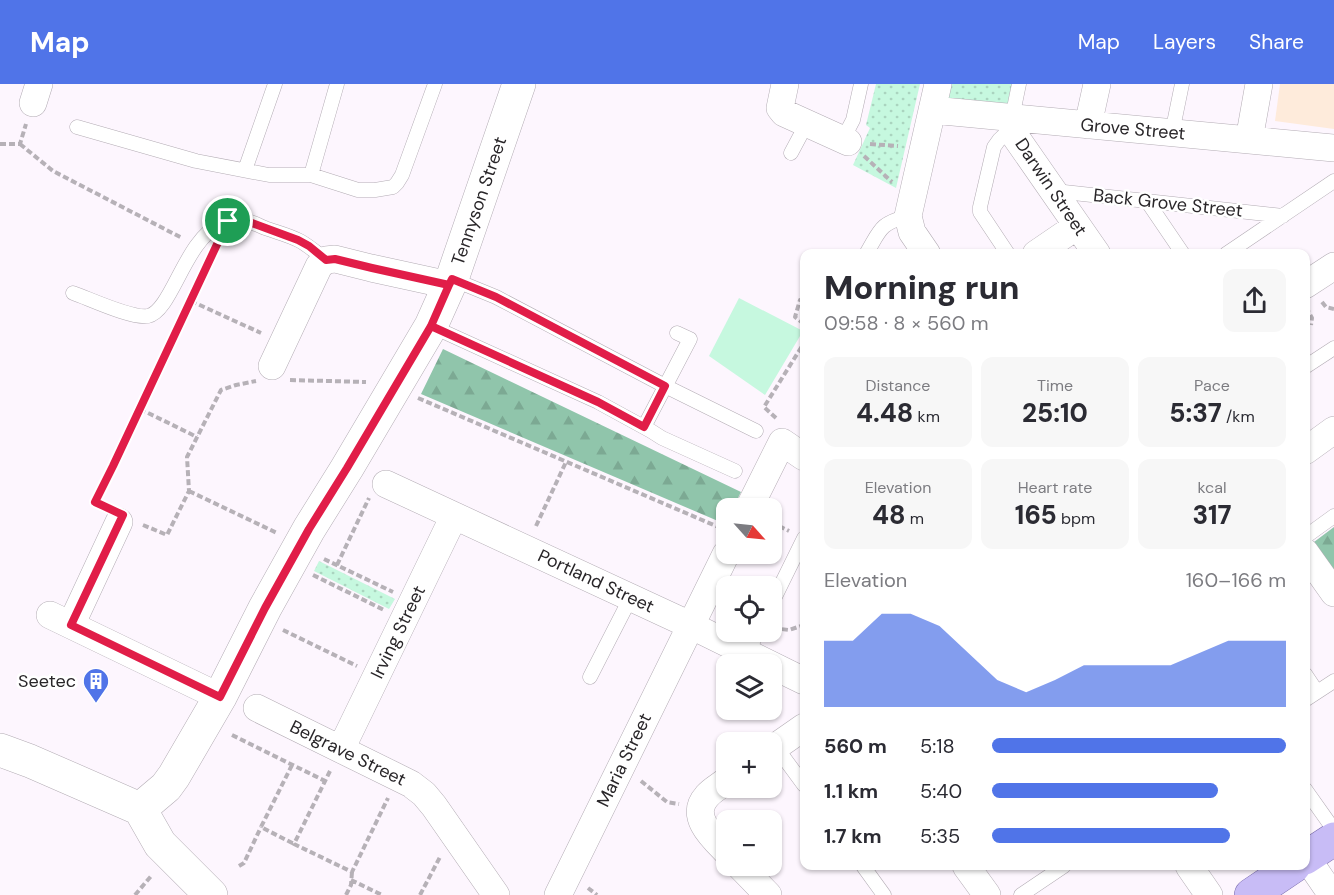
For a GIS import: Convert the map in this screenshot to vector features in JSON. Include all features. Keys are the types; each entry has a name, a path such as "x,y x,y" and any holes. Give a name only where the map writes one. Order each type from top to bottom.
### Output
{"main road":[{"path":"1310,855 1334,839"},
{"path":"1251,895 1287,870"}],"street":[{"name":"Tennyson Street","path":"140,809 166,787 174,776 220,697 265,608 308,558 396,385 431,326 450,282 519,84"},
{"path":"924,249 912,232 910,208 938,84"},
{"path":"1088,125 1097,84"},
{"path":"1249,140 1259,84"},
{"path":"782,96 784,113 846,141"},
{"name":"Grove Street","path":"932,110 1012,123 1088,125 1334,148"},
{"name":"Darwin Street","path":"1012,123 1015,136 1093,249"},
{"path":"1043,249 1077,226"},
{"path":"273,367 319,266 326,260 335,259 450,282"},
{"path":"1310,282 1334,266"},
{"path":"1310,447 1334,430"},
{"path":"756,498 793,449"},
{"name":"Portland Street","path":"386,484 690,625 716,632"},
{"name":"Irving Street","path":"341,749 454,516"},
{"path":"121,519 61,620 220,697"},
{"path":"1310,559 1334,593"},
{"name":"Maria Street","path":"558,895 721,564"},
{"name":"Portland Street","path":"753,642 800,678"},
{"name":"Belgrave Street","path":"257,708 398,777 424,794 496,895"},
{"path":"782,742 800,730"},
{"path":"0,750 140,809 160,844 211,895"},
{"path":"716,789 708,794 701,806 700,816 702,823 716,839"},
{"path":"1310,869 1332,895"},
{"path":"969,870 987,895"},
{"path":"1192,870 1209,895"},
{"path":"750,876 768,895"}],"lane":[{"path":"245,170 275,84"},
{"path":"311,175 337,84"},
{"path":"76,127 196,161 269,175 311,175 358,190 375,190 393,187 402,175 435,84"},
{"path":"846,141 861,84"},
{"path":"1005,249 980,212 980,207 994,147 1012,123 1019,84"},
{"path":"1172,133 1182,84"},
{"path":"791,153 807,123"},
{"path":"1233,249 1334,181"},
{"name":"Back Grove Street","path":"1053,191 1282,216"},
{"path":"1147,201 1180,249"},
{"path":"869,249 881,228 910,208"},
{"path":"73,293 130,313 142,316 151,315 164,304 196,245 214,226 228,221 244,220 298,240 326,260"},
{"path":"450,282 496,297 756,431"},
{"path":"431,326 598,402 662,438 735,471"},
{"path":"644,427 690,339 677,333"},
{"path":"1310,364 1334,348"},
{"path":"1310,533 1334,516"},
{"path":"782,583 800,546"},
{"path":"590,677 631,597"},
{"path":"1310,697 1334,681"},
{"path":"1310,682 1317,692"},
{"path":"782,758 800,780"},
{"path":"1310,796 1334,830"},
{"path":"866,870 884,895"},
{"path":"1021,895 1058,870"}],"path":[{"path":"20,144 36,93"},
{"path":"846,141 923,148"},
{"path":"846,141 910,208"},
{"path":"0,144 20,144 54,171 196,245"},
{"path":"210,261 95,502 121,519 167,536 189,491 187,457 221,390 273,367"},
{"path":"800,300 795,317 800,321"},
{"path":"191,301 273,367 396,385 716,527"},
{"path":"1310,314 1311,325"},
{"path":"793,449 788,429 764,407 800,349"},
{"path":"140,409 197,437"},
{"path":"525,549 566,462"},
{"path":"189,491 408,611"},
{"path":"308,558 322,557 408,611"},
{"path":"782,629 789,630 800,626"},
{"path":"279,628 377,676"},
{"path":"232,735 325,782"},
{"path":"294,844 341,749"},
{"path":"239,866 244,863 292,765"},
{"path":"622,765 667,802 701,806"},
{"path":"346,895 351,885 352,872 398,777"},
{"path":"261,827 352,872"},
{"path":"420,895 452,832"},
{"path":"351,880 382,895"}],"shaded area":[{"path":"1280,84 1334,84 1334,129 1275,121"}],"green space":[{"path":"876,84 920,84 896,188 853,165 870,128 866,125"},
{"path":"938,84 1019,84 1000,117 957,113"},
{"path":"739,298 800,329 800,336 765,395 709,356"},
{"path":"443,349 741,492 738,498 716,498 716,520 421,394"},
{"path":"1334,527 1334,578 1310,545"},
{"path":"319,561 395,599 389,609 314,571"}],"place":[{"name":"Seetec","path":"96,704"}],"route":[{"path":"228,221 95,502 123,515 71,625 220,697 265,608 309,529 431,326 452,279 496,297 665,386 644,427 598,402 431,326 449,285 335,259 326,260 298,240 244,220 228,221"}]}
